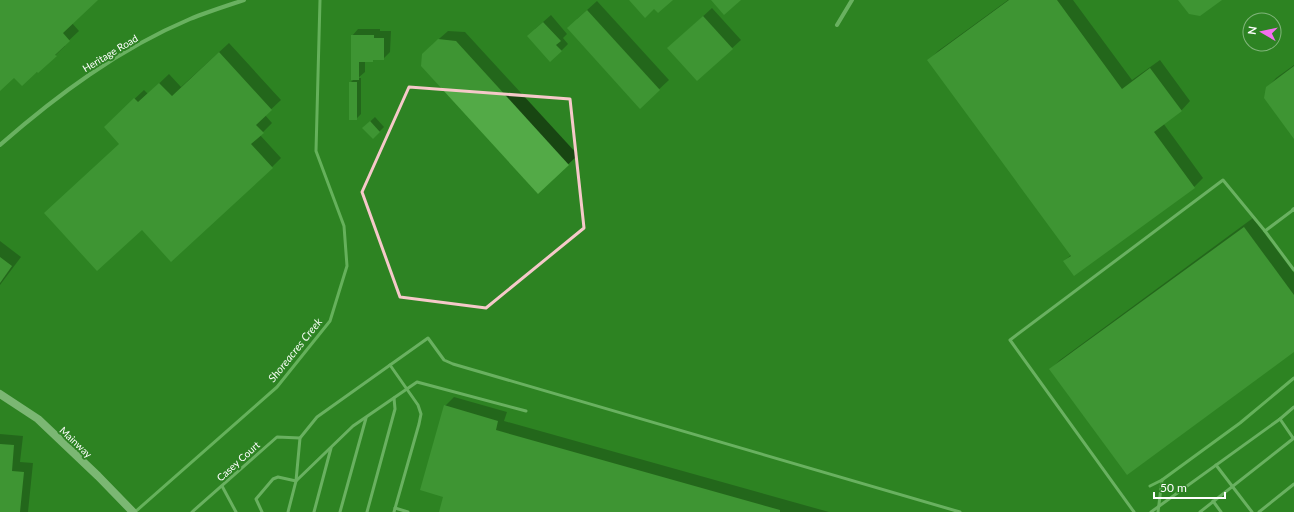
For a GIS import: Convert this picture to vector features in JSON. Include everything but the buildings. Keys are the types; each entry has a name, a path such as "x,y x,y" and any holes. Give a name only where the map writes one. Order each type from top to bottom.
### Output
{"street":[{"name":"Heritage Road","path":"0,145 38,112 72,86 108,62 149,39 190,19 244,0"},
{"path":"837,25 852,0"},
{"name":"Mainway","path":"0,394 38,419 133,512"}],"lane":[{"path":"1134,512 1010,340 1223,180 1265,231 1294,270"},
{"path":"1265,231 1293,209"},
{"path":"288,512 296,481 300,438 317,417 428,338 444,360 453,364 960,512"},
{"path":"390,365 418,405 421,414 394,512"},
{"path":"296,481 353,426 417,382 526,411"},
{"path":"366,512 395,409 394,398"},
{"path":"1151,512 1280,419 1294,407"},
{"path":"340,512 366,418"},
{"path":"1200,512 1294,438 1280,419"},
{"name":"Casey Court","path":"192,512 277,437 300,438"},
{"path":"314,512 331,447"},
{"path":"1216,465 1252,512"},
{"path":"262,512 256,499 273,479 278,478 296,481"},
{"path":"1259,512 1294,484"},
{"path":"222,486 236,512"},
{"path":"1213,501 1221,512"},
{"path":"395,508 408,512"}],"highlighted area":[{"path":"409,87 570,99 584,228 486,308 400,297 362,192"}],"waterway":[{"name":"Shoreacres Creek","path":"135,512 277,387 330,321 347,266 344,226 316,151 320,0"},
{"path":"1150,486 1162,480 1240,423 1294,378"},
{"path":"1158,512 1162,480"}]}
